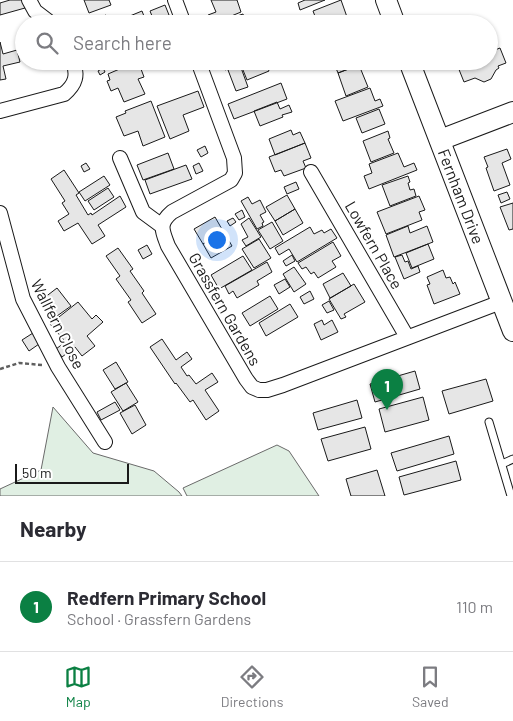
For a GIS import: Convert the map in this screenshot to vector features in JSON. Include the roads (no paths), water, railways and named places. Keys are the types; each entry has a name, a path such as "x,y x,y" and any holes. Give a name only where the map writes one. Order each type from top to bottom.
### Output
{"street":[{"path":"29,0 35,11 40,15"},
{"path":"175,0 181,15"},
{"path":"386,0 392,15"},
{"path":"0,111 64,94 70,89 76,77 76,70"},
{"path":"120,158 143,212 162,226 165,218 172,212 231,180 235,174 234,158 201,70"},
{"name":"Fernham Drive","path":"413,70 513,331"},
{"path":"440,140 513,112"},
{"name":"Lowfern Place","path":"311,172 407,337"},
{"name":"Wallfern Close","path":"0,213 23,299 58,367 105,442"},
{"name":"Grassfern Gardens","path":"162,226 168,246 238,368 252,387 258,390 267,390 283,385 501,302"}],"lane":[{"path":"489,422 511,496"},
{"path":"502,464 513,459"}],"place":[{"name":"Redfern Primary School","path":"387,410"}]}
